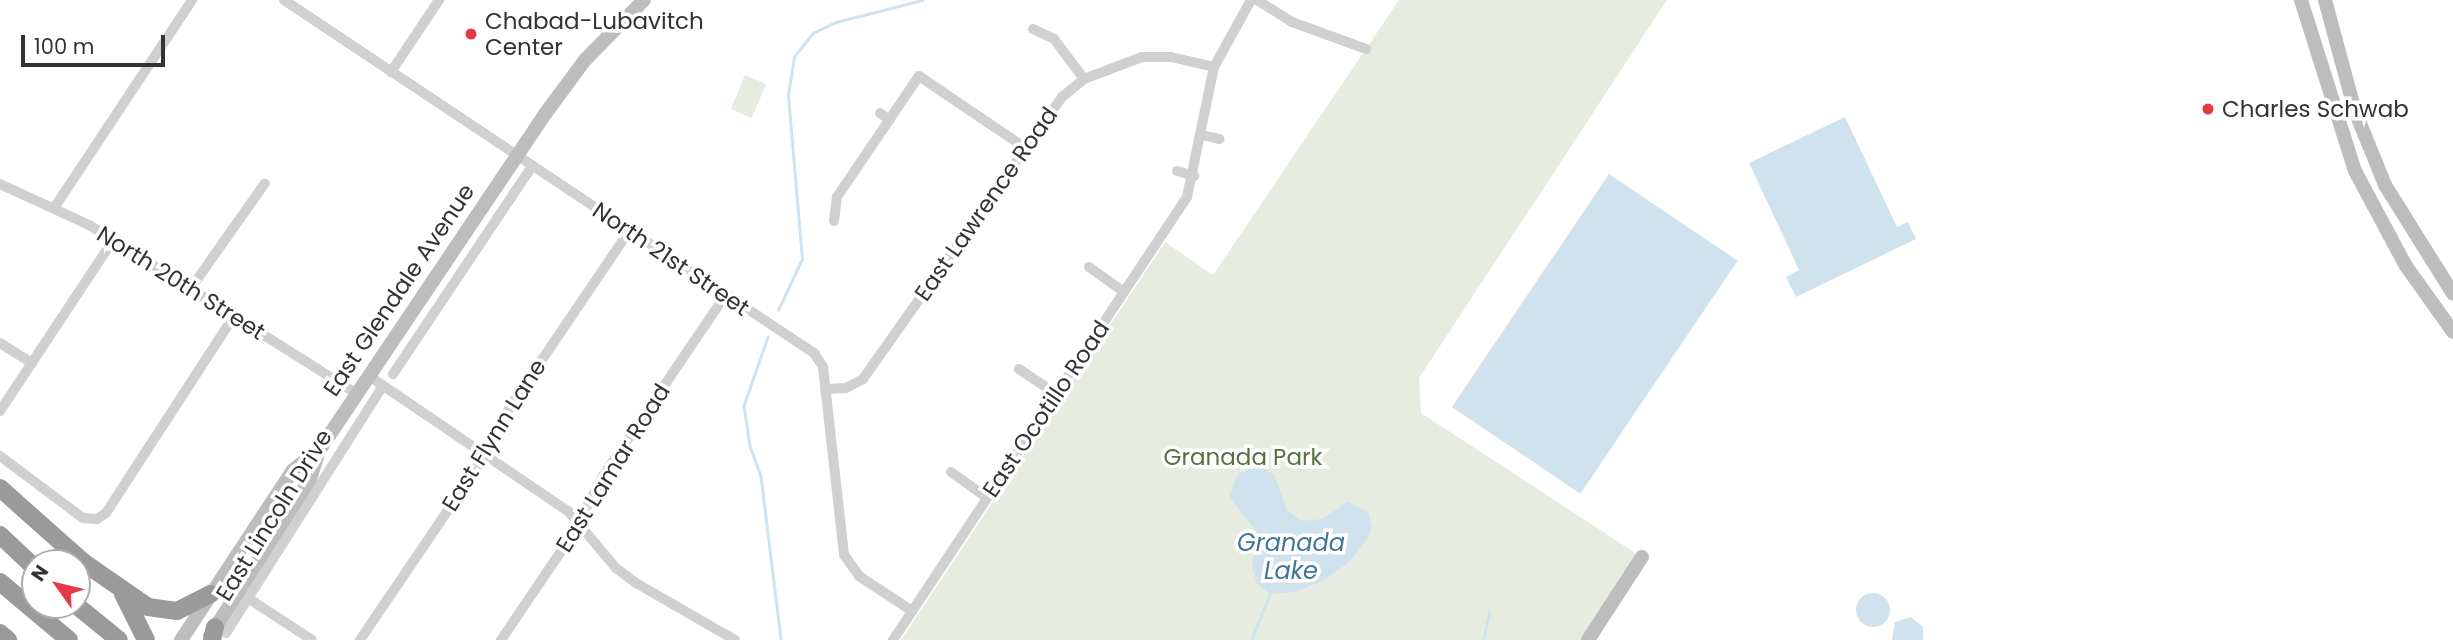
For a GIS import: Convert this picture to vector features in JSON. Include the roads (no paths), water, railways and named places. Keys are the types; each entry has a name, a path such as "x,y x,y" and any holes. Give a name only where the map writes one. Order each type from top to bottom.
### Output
{"highway":[{"path":"0,488 123,594 148,607 169,611 186,608 211,594"},
{"path":"0,535 21,555"},
{"path":"0,582 69,640"},
{"path":"123,594 146,640"},
{"path":"91,617 119,640"},
{"path":"0,633 9,640"}],"main road":[{"path":"516,156 576,71 644,0"},
{"path":"2301,0 2336,121 2378,218 2453,332"},
{"path":"2325,0 2348,88 2391,197"},
{"path":"2336,121 2348,88"},
{"path":"2336,121 2358,144 2453,294"},
{"name":"East Glendale Avenue","path":"215,635 244,595 310,479 320,449 516,156"},
{"name":"East Glendale Avenue","path":"181,640 293,470 320,449"},
{"path":"1588,640 1642,556"}],"street":[{"path":"54,208 192,0"},
{"name":"North 21st Street","path":"284,0 814,353 822,367 844,555 859,576 912,611"},
{"path":"391,72 439,0"},
{"name":"East Ocotillo Road","path":"893,640 1187,197 1194,176 1214,67 1251,0"},
{"path":"1257,0 1292,22 1366,49"},
{"path":"1033,29 1054,39 1084,79"},
{"name":"East Lawrence Road","path":"825,389 846,387 863,379 1050,110 1084,79 1142,57 1171,57 1214,67"},
{"path":"834,221 837,197 919,76 1024,147"},
{"path":"880,113 890,120"},
{"path":"1202,135 1220,139"},
{"path":"393,374 532,166"},
{"path":"1177,171 1194,176"},
{"path":"191,288 265,183"},
{"name":"North 20th Street","path":"0,184 54,208 113,240 357,394"},
{"name":"East Flynn Lane","path":"360,640 484,457 510,407 629,231"},
{"path":"0,411 113,240"},
{"path":"1089,267 1124,292"},
{"name":"East Lamar Road","path":"501,640 579,522 603,476 726,296"},
{"path":"0,456 83,518 97,519 106,513 234,316"},
{"path":"0,343 33,363"},
{"path":"1019,369 1056,394"},
{"path":"369,376 579,522 615,568 735,640"},
{"name":"East Lincoln Drive","path":"244,595 383,386"},
{"path":"951,472 986,497"},
{"path":"244,595 312,640"}],"water":[{"path":"1845,117 1897,227 1908,222 1916,239 1796,297 1786,277 1799,270 1749,163"},
{"path":"1609,174 1738,261 1580,494 1452,407"},
{"name":"Granada Lake","path":"1258,467 1274,474 1287,510 1302,521 1322,519 1348,502 1368,512 1372,527 1368,538 1350,561 1325,580 1295,592 1270,594 1257,584 1252,568 1257,532 1229,497 1238,473"},
{"path":"1873,593 1885,598 1890,610 1885,622 1873,627 1861,622 1856,610 1861,598"},
{"path":"1911,617 1923,627 1923,640 1892,640 1895,622"}],"waterway":[{"path":"778,310 802,259 788,95 794,57 813,33 836,22 922,0"},
{"path":"768,337 744,406 750,446 761,476 781,640"},
{"path":"1251,640 1270,594"},
{"path":"1483,640 1489,613"}],"place":[{"name":"Chabad-Lubavitch Center","path":"471,34"},
{"name":"Charles Schwab","path":"2208,109"}],"park label":[{"name":"Granada Park","path":"1243,457"}]}
